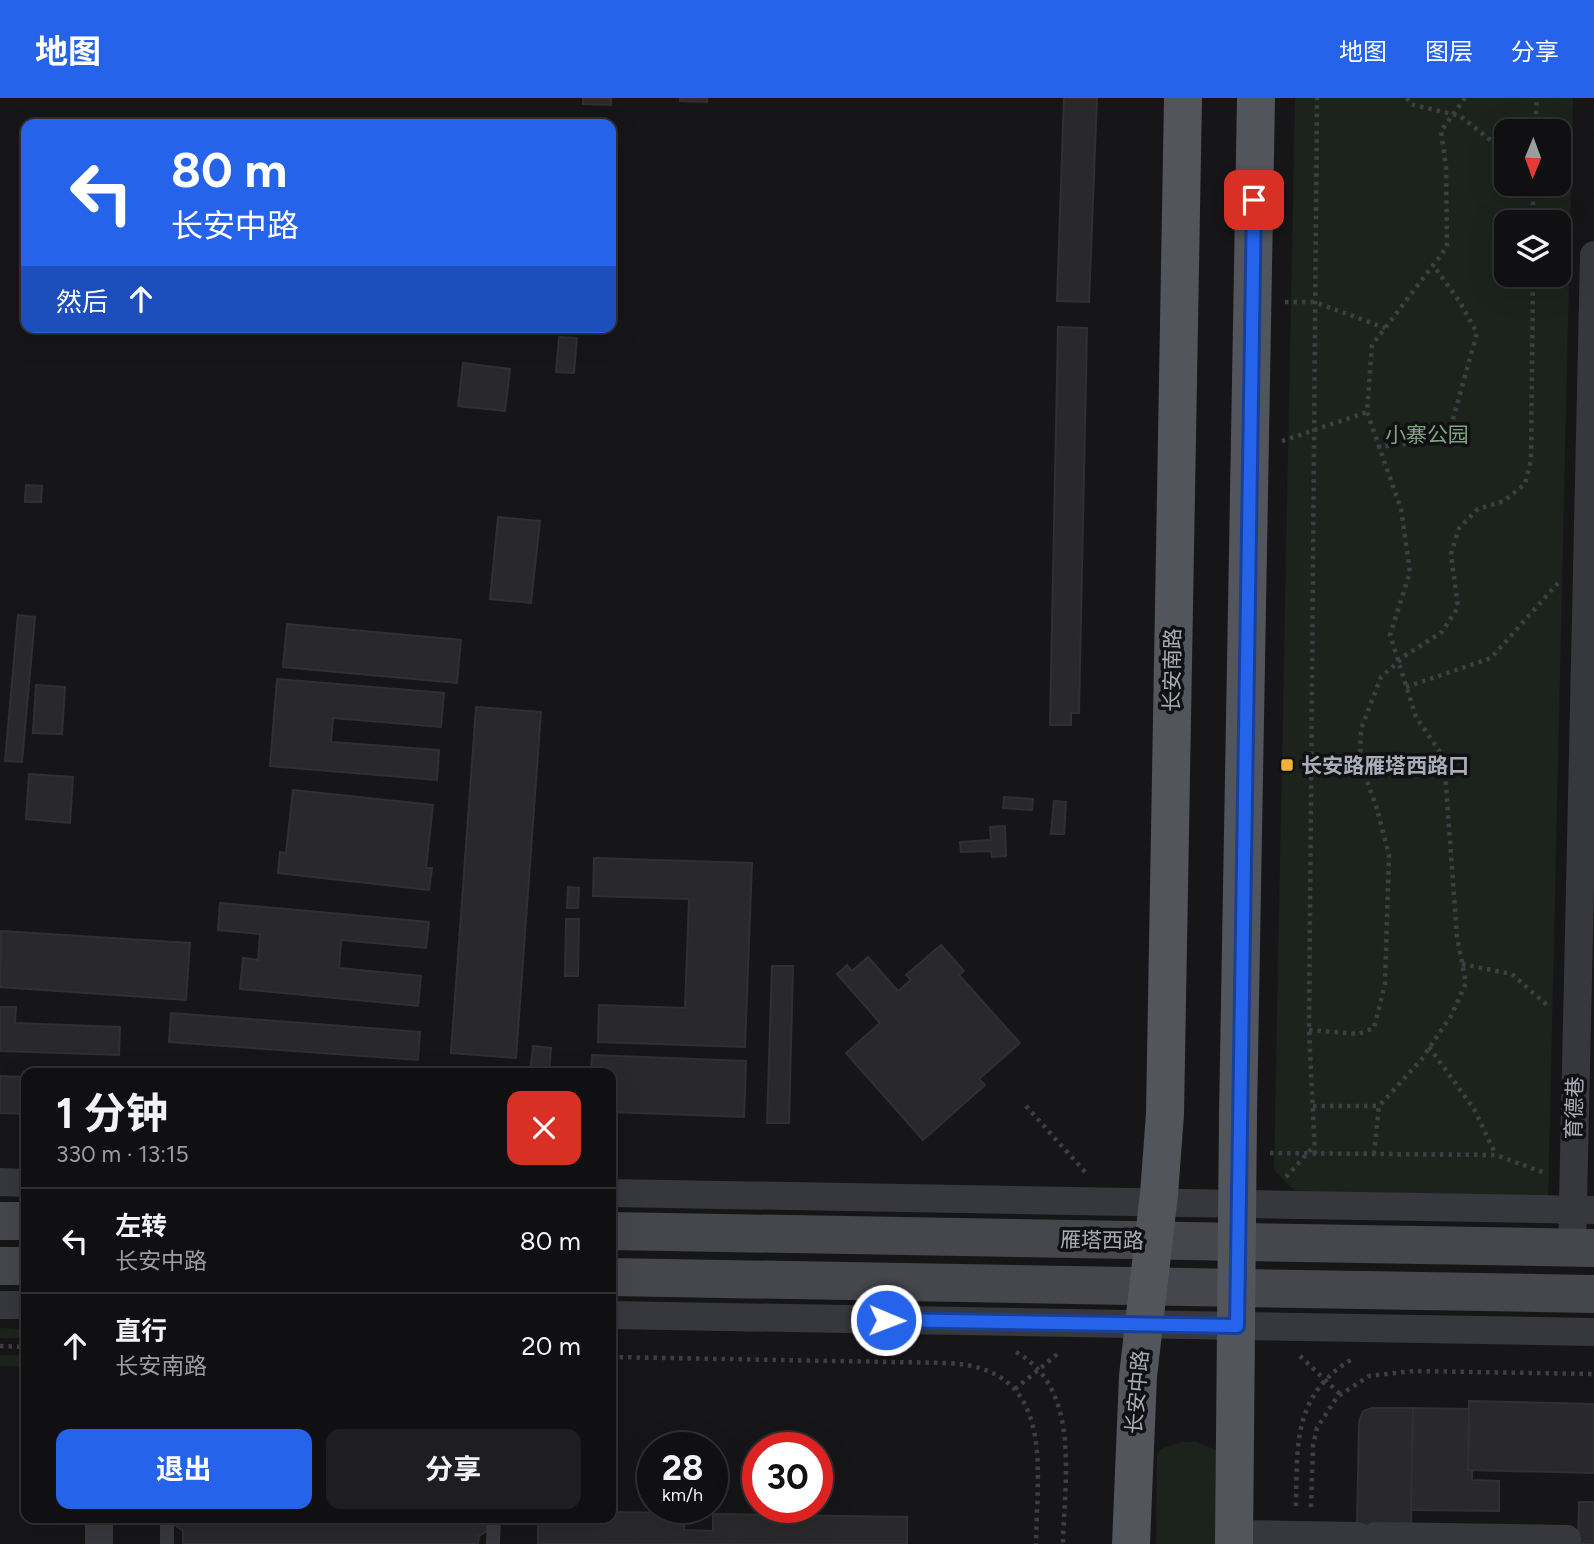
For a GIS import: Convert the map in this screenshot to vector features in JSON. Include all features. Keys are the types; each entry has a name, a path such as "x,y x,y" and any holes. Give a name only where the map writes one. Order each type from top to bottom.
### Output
{"main road":[{"name":"长安南路","path":"1153,1241 1165,1114 1183,98"},
{"path":"1234,1539 1248,452 1256,98"},
{"path":"0,1221 21,1221"},
{"name":"雁塔西路","path":"616,1231 1583,1248"},
{"name":"长安中路","path":"1131,1544 1132,1456 1153,1241"},
{"path":"0,1266 21,1266"},
{"path":"616,1276 1594,1294"}],"street":[{"name":"育德巷","path":"1583,1248 1579,1201 1577,1032 1594,255"},
{"path":"0,1182 21,1183"},
{"path":"616,1193 1237,1204 1579,1201"},
{"path":"0,1305 21,1305"},
{"path":"616,1315 1594,1332"},
{"path":"99,1523 99,1544"},
{"path":"1234,1539 1303,1535 1567,1539"}],"lane":[{"path":"167,1523 167,1544"},
{"path":"493,1544 494,1523"}],"path":[{"path":"1315,1154 1309,1030 1317,98"},
{"path":"1407,98 1410,104 1460,116 1494,143"},
{"path":"1374,1154 1379,1106 1429,1047 1451,1016 1466,983 1457,937 1444,758 1416,717 1390,635 1410,572 1401,509 1377,447 1367,412 1372,345 1447,247 1446,167 1441,131 1465,98"},
{"path":"1536,119 1537,98"},
{"path":"1377,447 1415,443 1451,426 1477,333 1460,302 1433,265"},
{"path":"1309,1030 1358,1034 1374,1028 1385,984 1389,855 1377,808 1360,761 1361,729 1381,677 1406,655 1442,632 1458,607 1451,554 1459,527 1478,509 1504,501 1525,484 1531,460 1532,287"},
{"path":"1252,302 1315,302 1385,328"},
{"path":"1248,452 1367,412"},
{"path":"1406,687 1491,658 1547,599 1588,540"},
{"path":"1462,964 1512,974 1577,1032"},
{"path":"1429,1047 1474,1109 1496,1155"},
{"path":"1026,1106 1089,1177"},
{"path":"1313,1106 1379,1106"},
{"path":"1283,1180 1314,1146"},
{"path":"1259,1153 1496,1155 1579,1201"},
{"path":"0,1346 21,1347"},
{"path":"1015,1389 1065,1348"},
{"path":"1009,1349 1038,1370 1058,1404 1065,1437 1063,1544"},
{"path":"1298,1353 1340,1394"},
{"path":"1303,1535 1300,1425 1309,1402 1326,1380 1344,1364 1366,1353"},
{"path":"616,1357 968,1364 993,1372 1015,1389 1031,1413 1037,1439 1036,1544"},
{"path":"1303,1535 1312,1445 1325,1410 1340,1394 1369,1376 1390,1372 1594,1374"}],"green space":[{"name":"小寨公园","path":"1295,98 1573,98 1572,142 1572,119 1494,119 1494,196 1571,196 1570,210 1494,210 1494,287 1569,287 1548,1205 1307,1203 1274,1170"},
{"path":"0,1328 21,1329 21,1338 0,1338"},
{"path":"0,1355 21,1355 21,1367 0,1366"},
{"path":"1182,1442 1196,1442 1216,1450 1218,1544 1156,1544 1157,1454 1161,1449"}],"building":[{"path":"583,98 611,98 611,105 583,104"},
{"path":"680,98 707,98 707,102 680,101"},
{"path":"1064,98 1097,98 1089,302 1057,301"},
{"path":"1058,327 1087,328 1079,713 1071,713 1071,725 1050,725"},
{"path":"559,337 577,338 574,373 556,372"},
{"path":"463,363 510,369 505,411 458,406"},
{"path":"26,485 42,486 41,502 25,502"},
{"path":"498,517 540,521 531,603 490,599"},
{"path":"18,615 35,617 22,762 5,761"},
{"path":"287,624 461,640 457,683 283,667"},
{"path":"277,679 444,693 441,727 333,718 331,742 439,750 437,780 270,766"},
{"path":"36,685 65,687 62,734 33,733"},
{"path":"476,707 541,712 516,1058 451,1053"},
{"path":"29,774 73,777 70,823 26,819"},
{"path":"293,790 433,805 426,868 432,868 429,890 278,873 280,852 286,853"},
{"path":"1004,797 1033,799 1032,810 1003,808"},
{"path":"1054,801 1066,802 1064,834 1051,834"},
{"path":"1005,826 1006,856 992,857 991,851 961,852 960,842 991,840 990,827"},
{"path":"594,858 752,863 745,1047 598,1042 599,1005 685,1008 689,899 593,896"},
{"path":"568,887 579,888 578,908 567,908"},
{"path":"220,903 429,922 426,948 341,940 339,968 421,976 418,1006 240,989 243,958 258,960 260,934 218,930"},
{"path":"566,919 579,919 578,976 565,976"},
{"path":"1,931 190,943 186,1000 0,987"},
{"path":"941,945 964,971 959,975 1020,1043 979,1079 985,1085 923,1140 846,1053 880,1023 837,974 847,965 852,971 868,957 898,991 911,980 906,975"},
{"path":"772,966 793,966 789,1123 767,1123"},
{"path":"0,1007 16,1007 15,1023 120,1027 119,1055 0,1051"},
{"path":"171,1013 420,1032 418,1060 169,1042"},
{"path":"533,1046 551,1048 549,1068 531,1068"},
{"path":"592,1055 746,1061 744,1117 616,1112 616,1068 591,1068"},
{"path":"0,1076 21,1077 21,1114 0,1113"},
{"path":"1469,1401 1594,1404 1594,1473 1468,1470"},
{"path":"1372,1408 1413,1408 1411,1526 1357,1525 1359,1422 1363,1411"},
{"path":"1413,1408 1469,1409 1468,1470 1472,1471 1472,1480 1499,1481 1499,1511 1411,1510"},
{"path":"1579,1502 1594,1502 1594,1544 1578,1544"},
{"path":"616,1512 637,1512 637,1523 684,1523 684,1530 713,1531 713,1523 728,1523 728,1514 742,1514 742,1523 833,1523 833,1516 907,1517 907,1544 538,1544 538,1523 616,1523"},
{"path":"486,1523 487,1531 479,1536 478,1544 183,1544 183,1531 175,1525"}],"place":[{"name":"长安路雁塔西路口","path":"1287,765"}],"route":[{"path":"886,1320 1237,1326 1238,1089 1254,200"}]}
